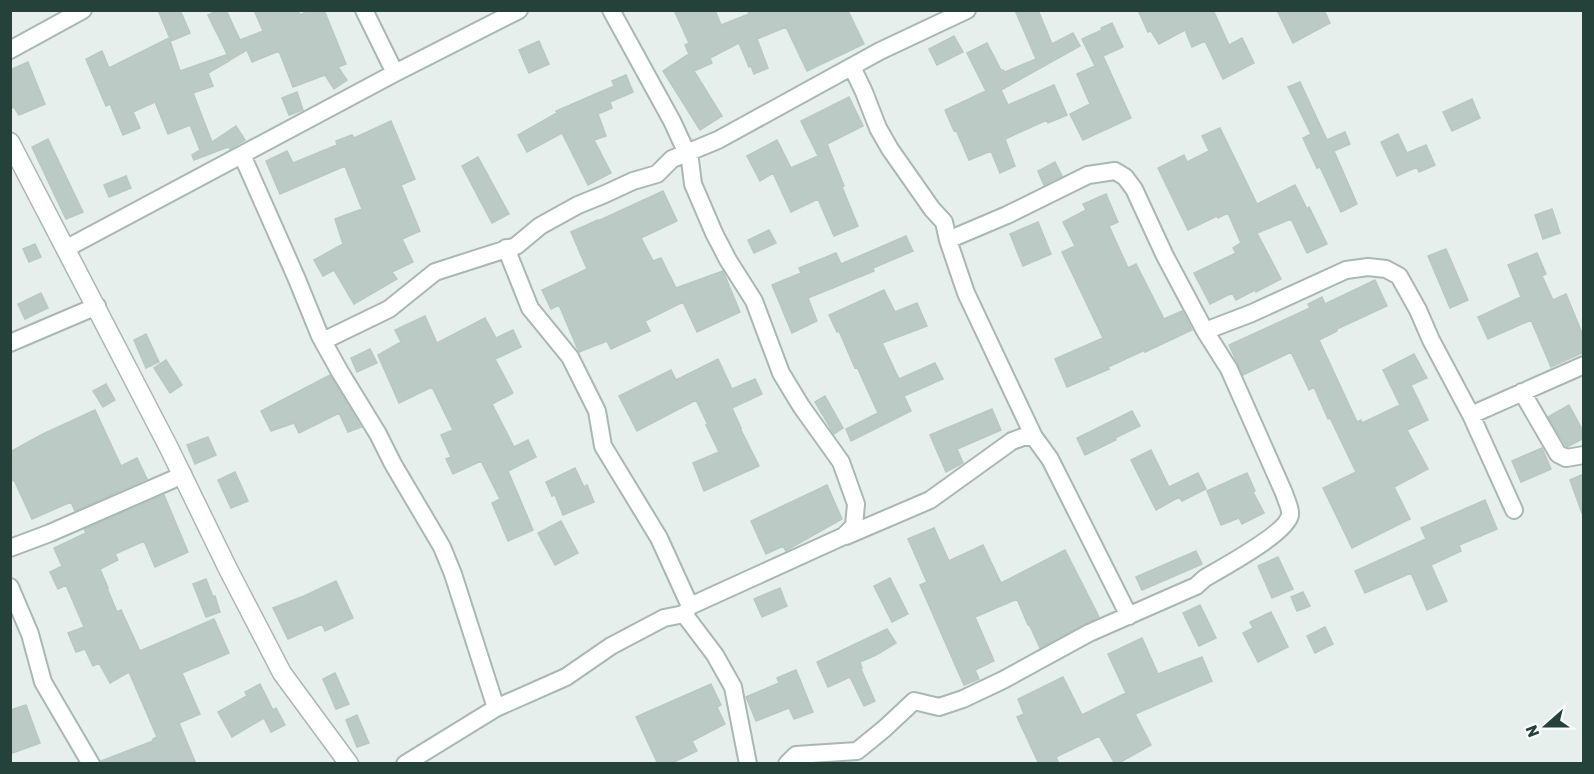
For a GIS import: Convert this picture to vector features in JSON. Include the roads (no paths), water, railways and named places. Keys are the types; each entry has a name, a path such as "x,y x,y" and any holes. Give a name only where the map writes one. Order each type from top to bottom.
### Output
{"street":[{"path":"10,50 83,10"},
{"path":"364,10 395,73"},
{"path":"67,248 395,73 519,10"},
{"path":"611,10 672,121 690,160 693,184 714,233 754,301 781,373 801,406 841,462 856,504 854,526 844,536"},
{"path":"323,341 390,309 435,272 516,246 540,226 578,205 633,181 657,174 672,159 718,140 880,51 967,10"},
{"path":"852,67 878,128 890,149 932,209 944,222 966,293 1034,437 1050,459 1129,616"},
{"path":"10,142 97,306 282,673 349,764"},
{"path":"242,154 323,341 442,547 453,574 496,708"},
{"path":"787,764 796,755 857,751 914,701 939,707 963,699 1089,633 1196,586 1274,535 1286,525 1290,516 1290,508 1229,369 1205,331 1165,256 1134,189 1125,177 1114,171 1088,175 1007,215 948,240"},
{"path":"506,248 530,308 570,357 597,411 603,446 658,538 687,610 733,687 748,764"},
{"path":"1205,331 1252,313 1346,270 1368,267 1386,269 1399,276 1471,415 1514,510"},
{"path":"10,343 97,306"},
{"path":"1471,415 1584,365"},
{"path":"1522,392 1558,454 1566,458 1584,455"},
{"path":"405,764 496,708 566,677 611,646 664,618 687,610 844,536 930,500 1012,441 1023,436 1034,437"},
{"path":"10,548 183,475"},
{"path":"10,587 30,634 43,682 91,764"}]}
